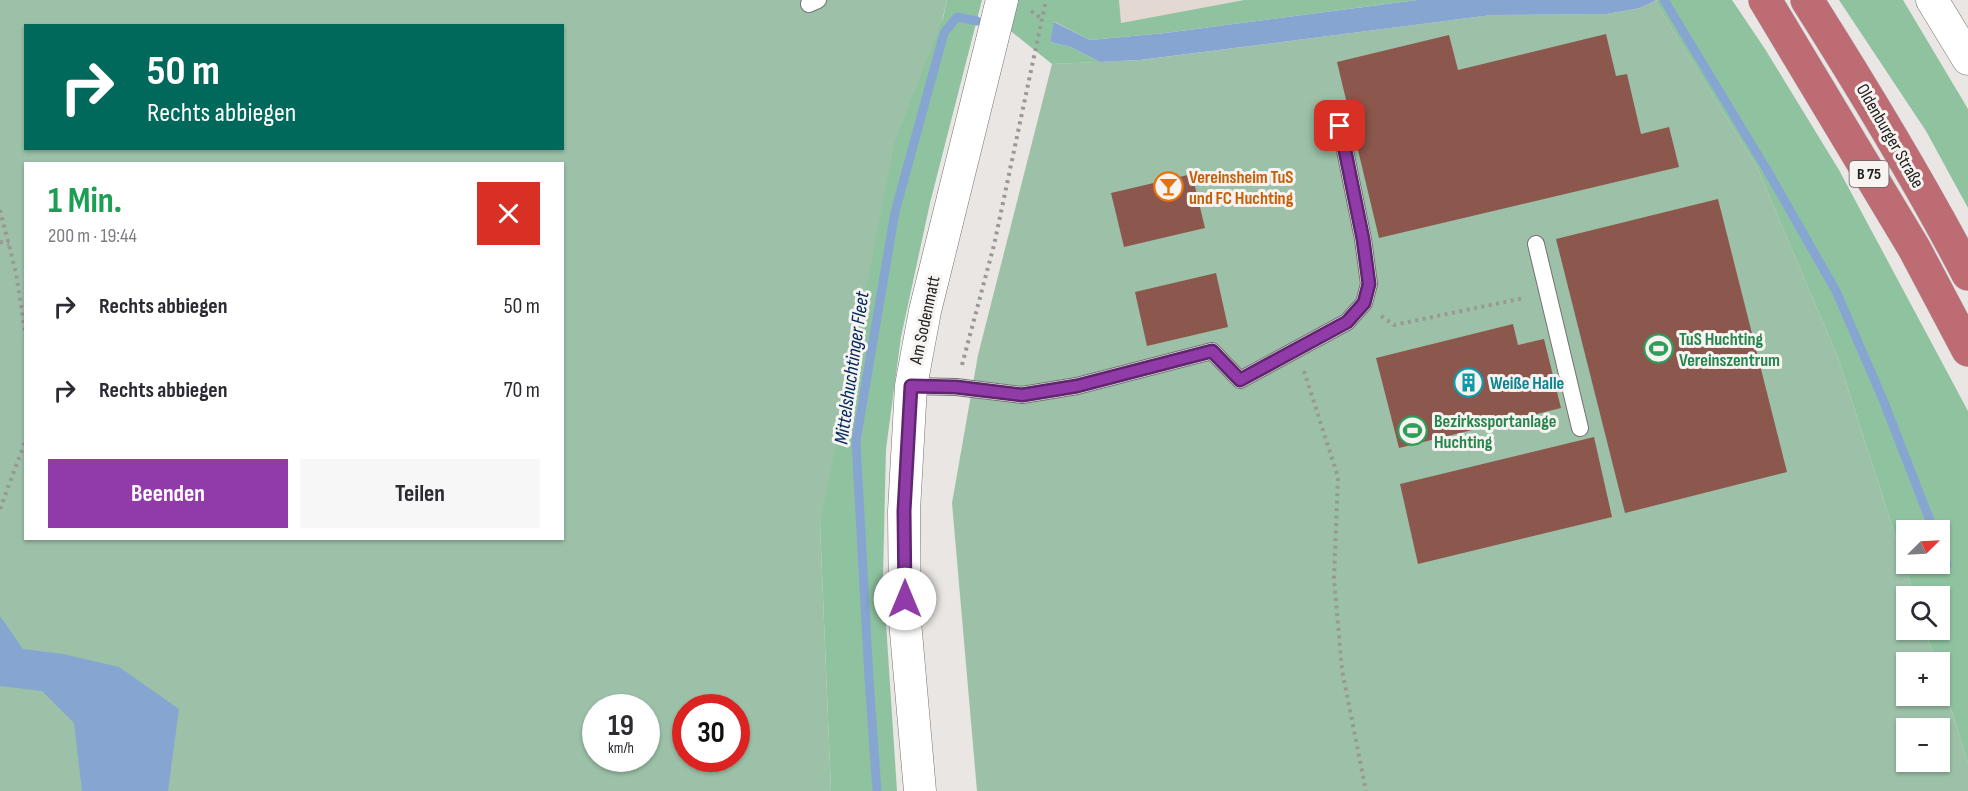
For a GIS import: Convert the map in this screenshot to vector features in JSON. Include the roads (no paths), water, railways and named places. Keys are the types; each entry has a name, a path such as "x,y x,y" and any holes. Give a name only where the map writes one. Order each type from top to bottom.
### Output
{"highway":[{"name":"B 75","path":"1765,0 1914,248 1968,350"},
{"name":"Oldenburger Straße","path":"1807,0 1861,85 1939,219 1968,274"}],"street":[{"name":"Am Sodenmatt","path":"920,791 905,621 904,511 911,386 927,300 1002,0"},
{"path":"1932,0 1965,45"}],"lane":[{"path":"911,386 956,387 1022,395 1077,386 1212,351 1240,380 1347,322 1364,303 1369,284 1340,126"},
{"path":"1536,244 1580,428"}],"water":[{"path":"1417,0 1657,0 1640,8 1607,14 1492,15 1140,60 1100,62 1071,47 1050,42 1054,22 1090,40 1165,33"},
{"path":"0,616 23,649 63,654 119,667 179,709 168,791 82,791 74,723 42,691 0,686"}],"waterway":[{"path":"1664,0 1767,170 1836,291 1884,402 1930,520"},
{"name":"Mittelshuchtinger Fleet","path":"877,791 856,441 895,212 944,33 957,17 977,21"}],"place":[{"name":"Vereinsheim TuS und FC Huchting","path":"1168,187"},
{"name":"TuS Huchting Vereinszentrum","path":"1658,349"},
{"name":"Weiße Halle","path":"1469,383"},
{"name":"Bezirkssportanlage Huchting","path":"1413,431"}]}
